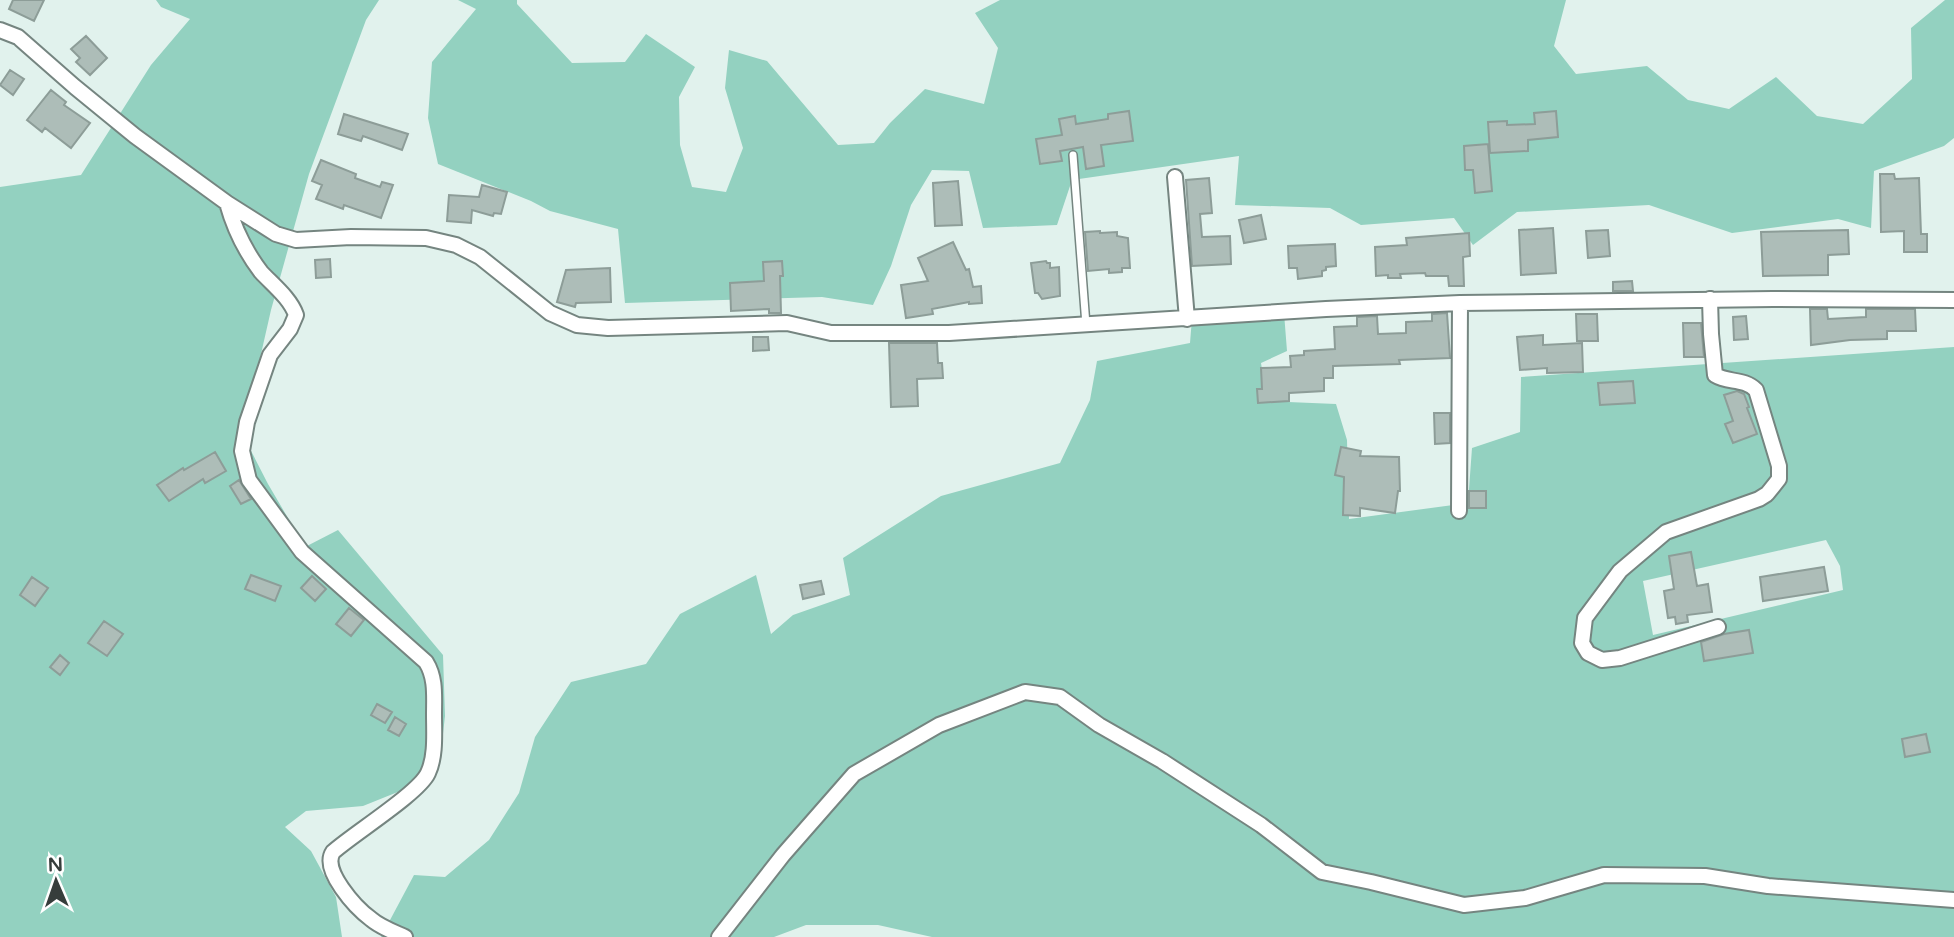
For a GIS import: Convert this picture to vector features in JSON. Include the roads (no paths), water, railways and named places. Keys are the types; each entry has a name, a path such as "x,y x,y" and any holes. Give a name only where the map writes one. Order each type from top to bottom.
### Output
{"street":[{"path":"0,30 31,46 75,88 135,136 227,202 285,238 426,238 456,245 480,257 550,313 577,325 608,328 787,323 831,333 949,333 1460,303 1710,299 1954,300"},
{"path":"1175,177 1187,319"},
{"path":"227,202 240,240 260,270 292,306 296,315 290,329 270,355 247,422 242,451 249,480 302,552 426,662 433,679 434,737 429,772 416,788 330,856 330,867 352,901 372,921 405,937"},
{"path":"1710,299 1714,373 1718,377 1740,381 1755,390 1779,466 1779,479 1759,499 1666,532 1620,571 1606,587 1585,618 1582,643 1588,653 1602,660 1620,658 1718,627"},
{"path":"1459,511 1460,303"},
{"path":"719,937 783,855 854,774 939,725 1025,692 1060,696 1100,725 1162,761 1261,825 1322,872 1464,905 1525,898 1604,875 1705,876 1768,886 1954,900"}],"lane":[{"path":"1073,155 1086,326"},
{"path":"372,921 378,937"}]}
